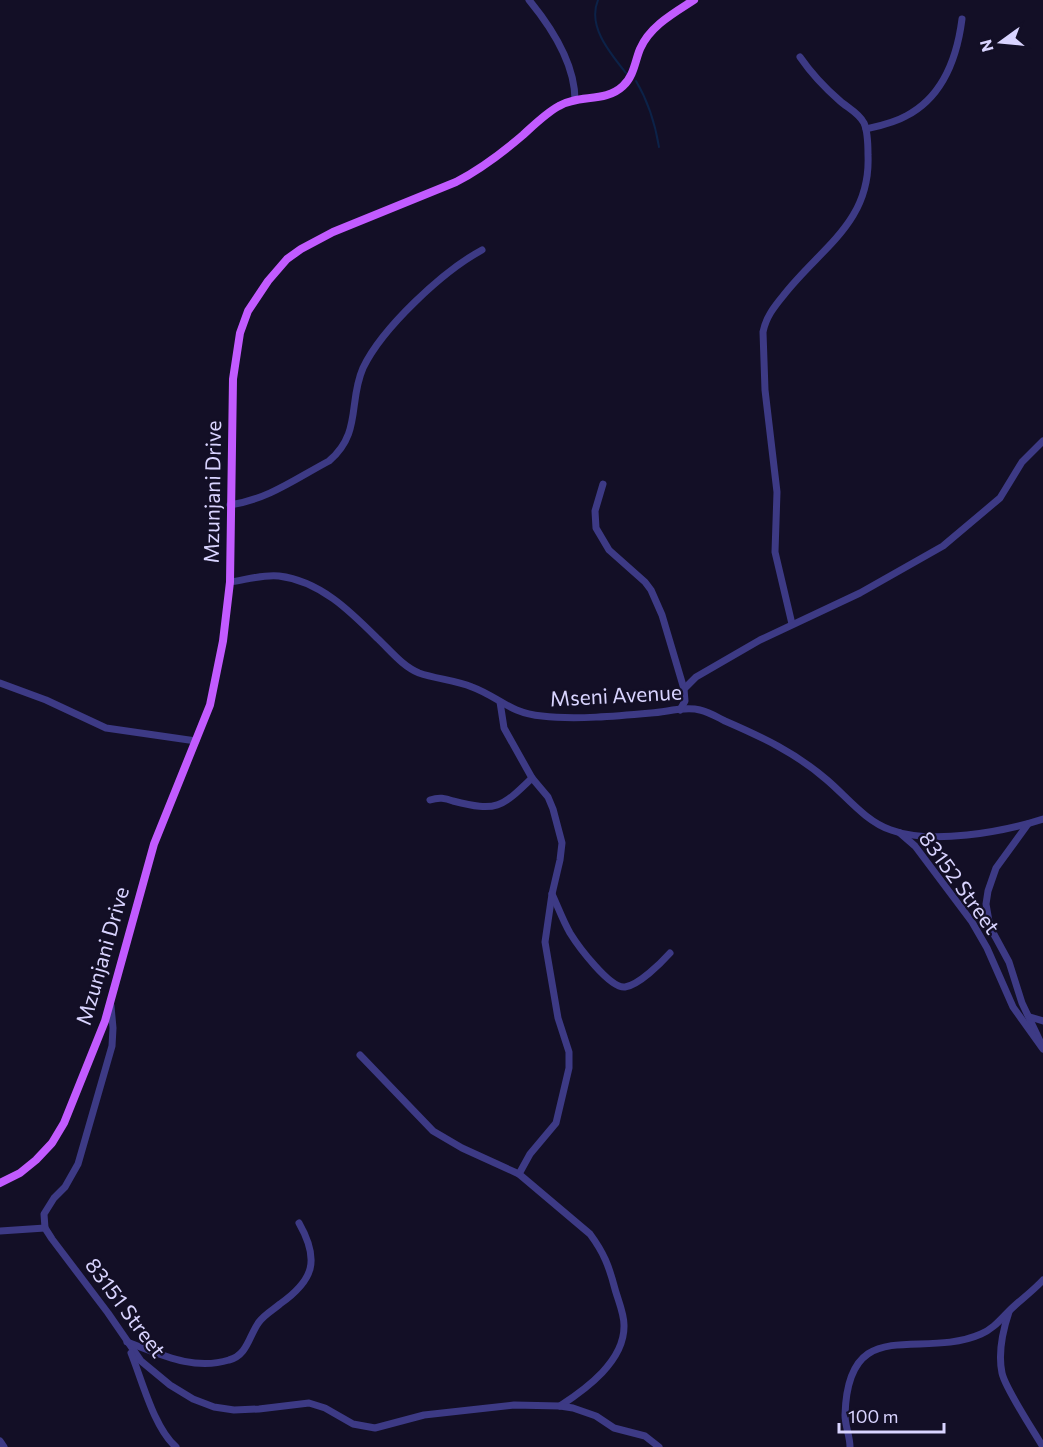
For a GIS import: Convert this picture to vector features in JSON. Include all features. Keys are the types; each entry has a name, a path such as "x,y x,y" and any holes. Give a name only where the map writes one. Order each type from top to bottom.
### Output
{"main road":[{"name":"Mzunjani Drive","path":"0,1183 20,1173 36,1160 58,1134 99,1038 154,844 210,705 223,641 230,582 233,379 240,333 248,311 268,281 287,259 314,242 471,174 494,159 554,109 575,100 600,98 612,94 622,87 630,76 636,65 640,49 653,30 694,0"}],"street":[{"path":"529,0 561,46 575,83 575,100"},
{"path":"866,129 907,116 936,91 954,58 962,19"},
{"path":"792,624 775,552 777,492 764,380 763,332 765,322 782,298 845,230 854,216 866,186 869,165 866,129 860,117 828,90 800,57"},
{"path":"230,506 264,497 337,454 350,434 359,382 375,346 449,270 482,250"},
{"path":"684,689 707,670 792,624 860,593 944,546 1000,498 1022,462 1043,441"},
{"path":"603,484 595,511 596,528 609,550 651,590 662,615 684,689 685,701 681,710"},
{"name":"Mseni Avenue","path":"230,582 279,576 308,585 332,597 351,611 406,666 419,673 472,687 519,713 543,717 641,714 691,708 713,714 792,753 872,819 890,830 915,835 983,833 1043,819"},
{"path":"0,683 46,700 106,728 196,741"},
{"path":"500,702 504,728 532,778 548,797 560,833 560,860 552,894 546,942 558,1018 569,1052 569,1068 562,1094 561,1112 546,1138 530,1154 519,1174"},
{"path":"430,800 441,798 486,807 499,806 509,800 532,778"},
{"name":"83152 Street","path":"1028,824 996,868 986,904 990,927 1009,962 1022,1003 1043,1049"},
{"name":"83152 Street","path":"899,832 915,846 972,922 987,948 1013,1007 1043,1049"},
{"path":"552,894 570,934 604,976 618,987 626,987 635,983 670,953"},
{"path":"0,1231 45,1228 44,1214 47,1208 65,1187 78,1164 113,1038 110,1004"},
{"path":"1030,1017 1043,1021"},
{"path":"360,1055 433,1131 462,1148 519,1174 590,1234 598,1245 610,1267 624,1322 619,1344 608,1365 584,1390 560,1406"},
{"path":"127,1342 164,1357 188,1363 227,1361 241,1354 249,1344 260,1320 298,1290 307,1279 312,1261 308,1238 299,1223"},
{"name":"83151 Street","path":"45,1228 141,1361 153,1373 193,1399 214,1407 251,1409 309,1403 325,1408 353,1424 375,1428 424,1414 514,1405 560,1406 596,1416 614,1428 645,1436 659,1447"},
{"path":"850,1447 845,1418 847,1398 856,1367 865,1355 880,1347 965,1339 981,1334 995,1326 1043,1280"},
{"path":"1010,1310 1003,1335 1002,1375 1043,1447"},
{"path":"127,1342 159,1424 176,1447"},
{"path":"0,1441 4,1447"}],"waterway":[{"path":"598,0 595,10 598,29 607,48 626,73"},
{"path":"636,81 650,112 659,147"}]}
